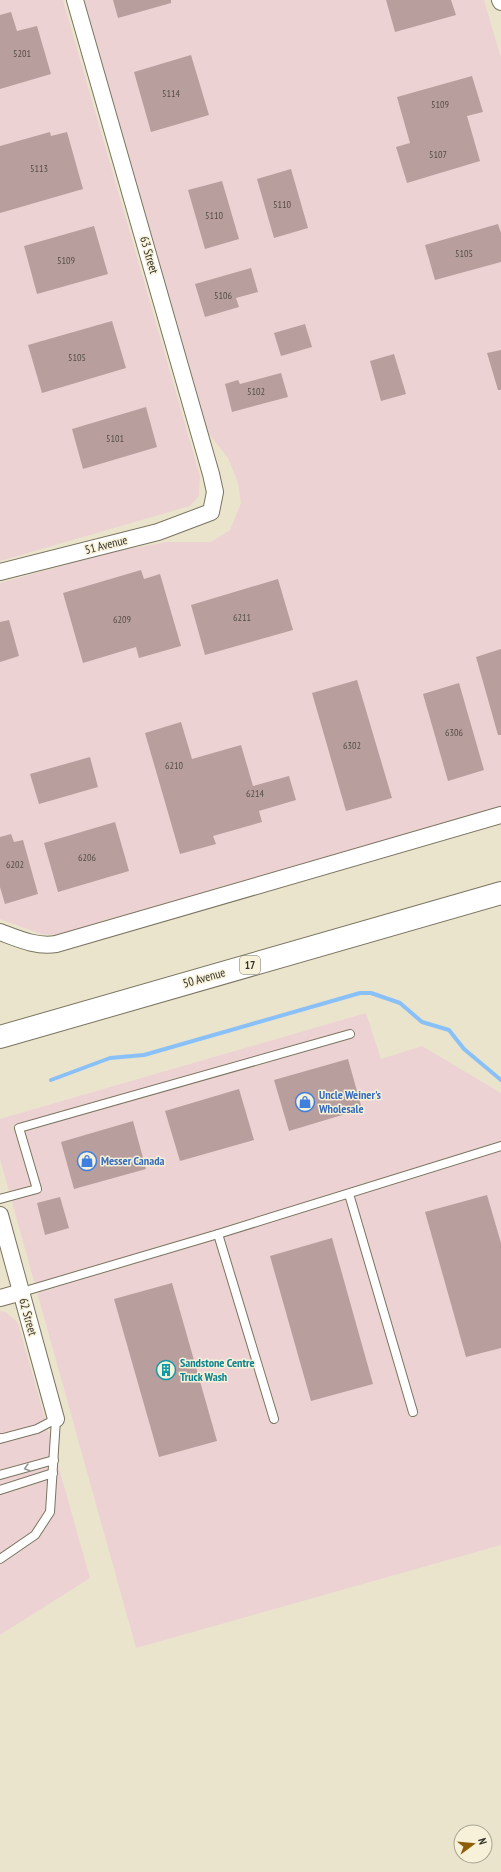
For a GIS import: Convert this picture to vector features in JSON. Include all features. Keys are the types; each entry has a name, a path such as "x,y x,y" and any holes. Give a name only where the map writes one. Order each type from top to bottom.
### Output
{"main road":[{"name":"50 Avenue","path":"0,1037 501,893"}],"street":[{"name":"63 Street","path":"75,0 211,474 215,492 211,512"},
{"name":"51 Avenue","path":"0,572 158,532 211,512"},
{"path":"0,932 36,945 56,944 501,815"},
{"name":"62 Street","path":"0,1214 56,1419"},
{"path":"0,1298 22,1292"}],"lane":[{"path":"0,1199 37,1189 20,1128 350,1034"},
{"path":"22,1292 218,1234 501,1146"},
{"path":"349,1194 413,1412"},
{"path":"218,1234 274,1419"},
{"path":"0,1438 36,1429 56,1419 54,1473 50,1512 35,1535 0,1559"},
{"path":"0,1475 54,1460"},
{"path":"0,1490 54,1473"}],"shaded area":[{"path":"0,0 63,0 200,476 199,496 190,506 0,561"},
{"path":"84,0 484,0 501,58 501,807 55,935 41,934 0,919 0,583 112,552 167,542 211,542 230,530 241,503 238,483 228,458 205,429"},
{"path":"366,1013 381,1059 422,1046 501,1093 501,1545 136,1648 0,1159 0,1119"},
{"path":"0,1311 6,1312 18,1323 90,1578 0,1635"}],"building":[{"path":"113,0 171,0 171,3 118,18"},
{"path":"386,0 451,0 456,15 395,32"},
{"path":"11,12 17,31 37,26 51,74 0,89 0,15"},
{"path":"191,55 209,115 151,132 134,72"},
{"path":"472,76 483,112 467,116 480,161 407,183 396,147 410,143 397,97"},
{"path":"50,132 51,136 67,132 83,189 0,213 0,146"},
{"path":"291,169 308,228 274,238 257,179"},
{"path":"222,181 239,239 205,249 188,190"},
{"path":"498,224 501,233 501,262 435,280 425,245"},
{"path":"94,226 108,274 37,294 24,246"},
{"path":"251,268 258,292 236,298 239,307 205,317 195,284"},
{"path":"112,321 126,368 42,393 28,345"},
{"path":"305,324 312,347 281,356 274,333"},
{"path":"501,350 501,390 498,390 487,353"},
{"path":"394,354 406,394 381,401 370,361"},
{"path":"281,373 288,397 232,412 225,384 238,380 240,384"},
{"path":"146,407 157,447 83,469 72,429"},
{"path":"141,570 144,579 160,574 181,646 139,658 136,647 83,663 63,593"},
{"path":"278,579 293,630 205,655 191,605"},
{"path":"9,620 19,656 0,662 0,622"},
{"path":"501,649 501,735 498,735 476,657"},
{"path":"357,680 392,798 346,811 312,693"},
{"path":"459,683 484,770 448,781 423,694"},
{"path":"181,722 192,759 241,745 253,786 289,776 296,800 259,811 262,822 213,836 216,844 180,854 145,733"},
{"path":"90,757 98,787 39,804 30,774"},
{"path":"115,822 129,871 58,892 44,843"},
{"path":"11,834 14,842 23,840 38,894 5,904 0,887 0,837"},
{"path":"348,1059 362,1109 289,1131 274,1080"},
{"path":"239,1089 254,1140 180,1161 165,1111"},
{"path":"133,1121 146,1169 74,1189 61,1142"},
{"path":"487,1195 501,1243 501,1348 466,1357 425,1212"},
{"path":"60,1197 69,1228 45,1235 37,1203"},
{"path":"332,1238 373,1384 311,1401 270,1256"},
{"name":"Sandstone Centre Truck Wash","path":"172,1283 217,1441 159,1457 114,1299"}],"waterway":[{"path":"51,1080 110,1058 144,1055 360,993 371,993 400,1003 422,1022 449,1030 464,1049 501,1080"}],"place":[{"name":"Uncle Weiner's Wholesale","path":"305,1102"},
{"name":"Messer Canada","path":"87,1161"},
{"name":"Sandstone Centre Truck Wash","path":"166,1370"}]}
